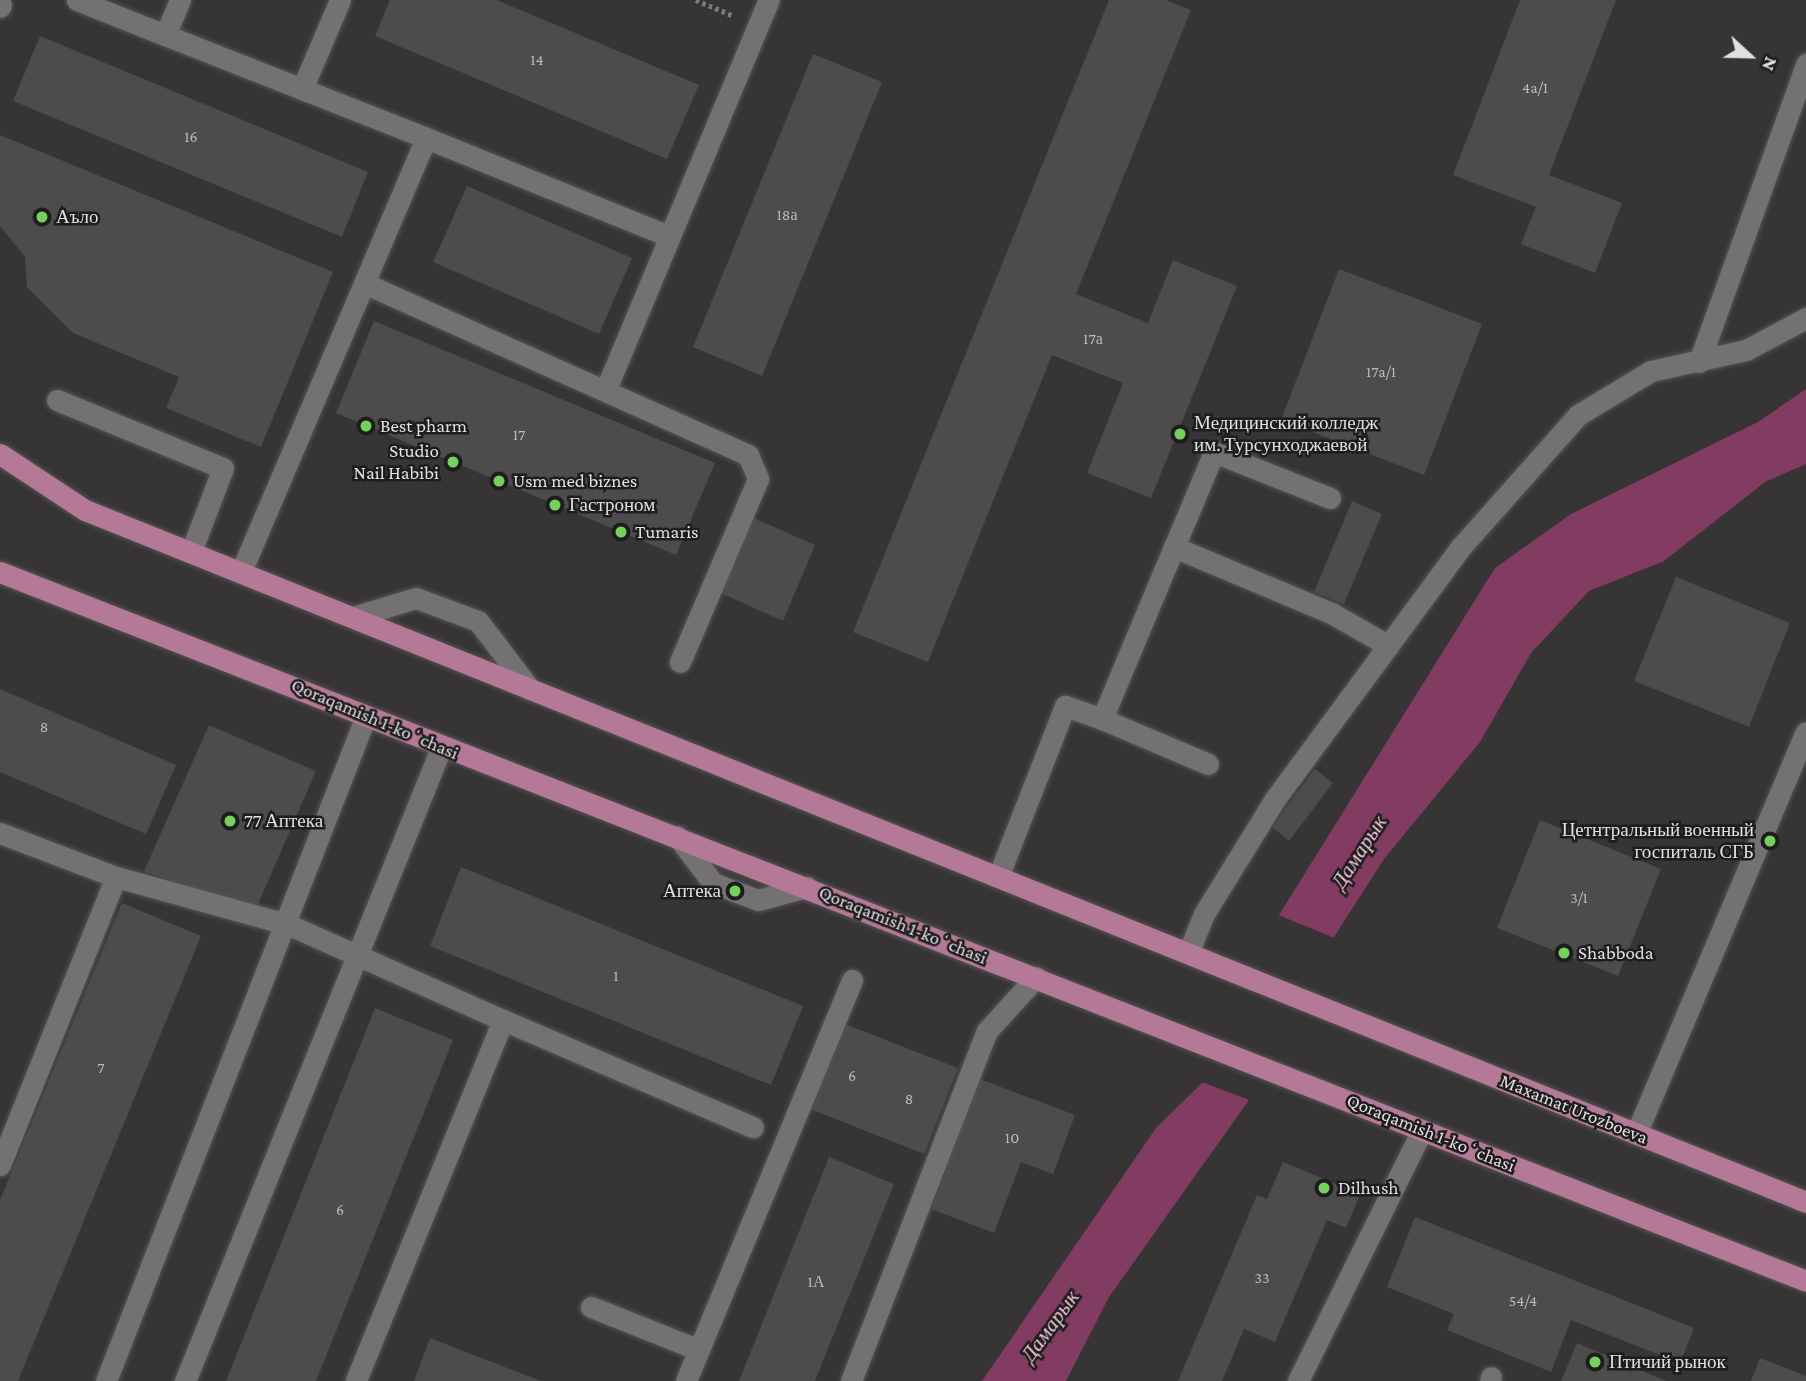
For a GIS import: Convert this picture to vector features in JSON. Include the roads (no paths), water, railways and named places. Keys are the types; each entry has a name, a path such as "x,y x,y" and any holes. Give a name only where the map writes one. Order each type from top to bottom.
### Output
{"main road":[{"path":"0,453 85,510 1195,956"},
{"name":"Qoraqamish 1-koʻchasi","path":"0,572 441,748 677,836 1806,1281"},
{"name":"Maxamat Urozboeva","path":"1195,956 1806,1202"}],"street":[{"path":"77,0 669,236"},
{"path":"165,35 180,0"},
{"path":"302,89 340,0"},
{"path":"606,389 758,26 773,2"},
{"path":"1699,362 1806,64"},
{"path":"241,572 426,138"},
{"path":"366,284 732,443 748,455 758,479 680,662"},
{"path":"1195,956 1204,914 1275,799 1516,479 1578,415 1651,371 1746,350 1806,318"},
{"path":"57,400 223,468 191,552"},
{"path":"1102,719 1214,452 1330,498"},
{"path":"1174,547 1334,614 1389,646"},
{"path":"353,617 416,598 478,621 530,689"},
{"path":"998,877 1065,706 1208,764"},
{"path":"106,1381 287,924 366,716"},
{"path":"1636,1134 1806,732"},
{"path":"185,1381 441,748"},
{"path":"0,833 116,877 287,924 753,1127"},
{"path":"677,836 713,883 758,900 807,887"},
{"path":"0,1166 116,877"},
{"path":"851,1381 987,1031 1036,977"},
{"path":"686,1381 852,980"},
{"path":"356,1381 503,1020"},
{"path":"1298,1381 1422,1130"},
{"path":"591,1307 699,1350"}],"water":[{"name":"Дамарык","path":"1806,389 1806,464 1765,482 1664,561 1589,591 1531,653 1480,742 1384,859 1334,937 1249,1100 1109,1297 1066,1381 982,1381 1156,1128 1204,1081 1279,915 1495,568 1571,514 1758,422"}],"place":[{"name":"Аъло","path":"42,217"},
{"name":"Best pharm","path":"366,426"},
{"name":"Медицинский колледж им. Турсунходжаевой","path":"1180,434"},
{"name":"Studio Nail Habibi","path":"453,462"},
{"name":"Usm med biznes","path":"499,481"},
{"name":"Гастроном","path":"555,505"},
{"name":"Tumaris","path":"621,532"},
{"name":"77 Аптека","path":"230,821"},
{"name":"Цетнтральный военный госпиталь СГБ","path":"1770,841"},
{"name":"Аптека","path":"735,891"},
{"name":"Shabboda","path":"1564,953"},
{"name":"Dilhush","path":"1324,1188"},
{"name":"Птичий рынок","path":"1595,1362"}]}
